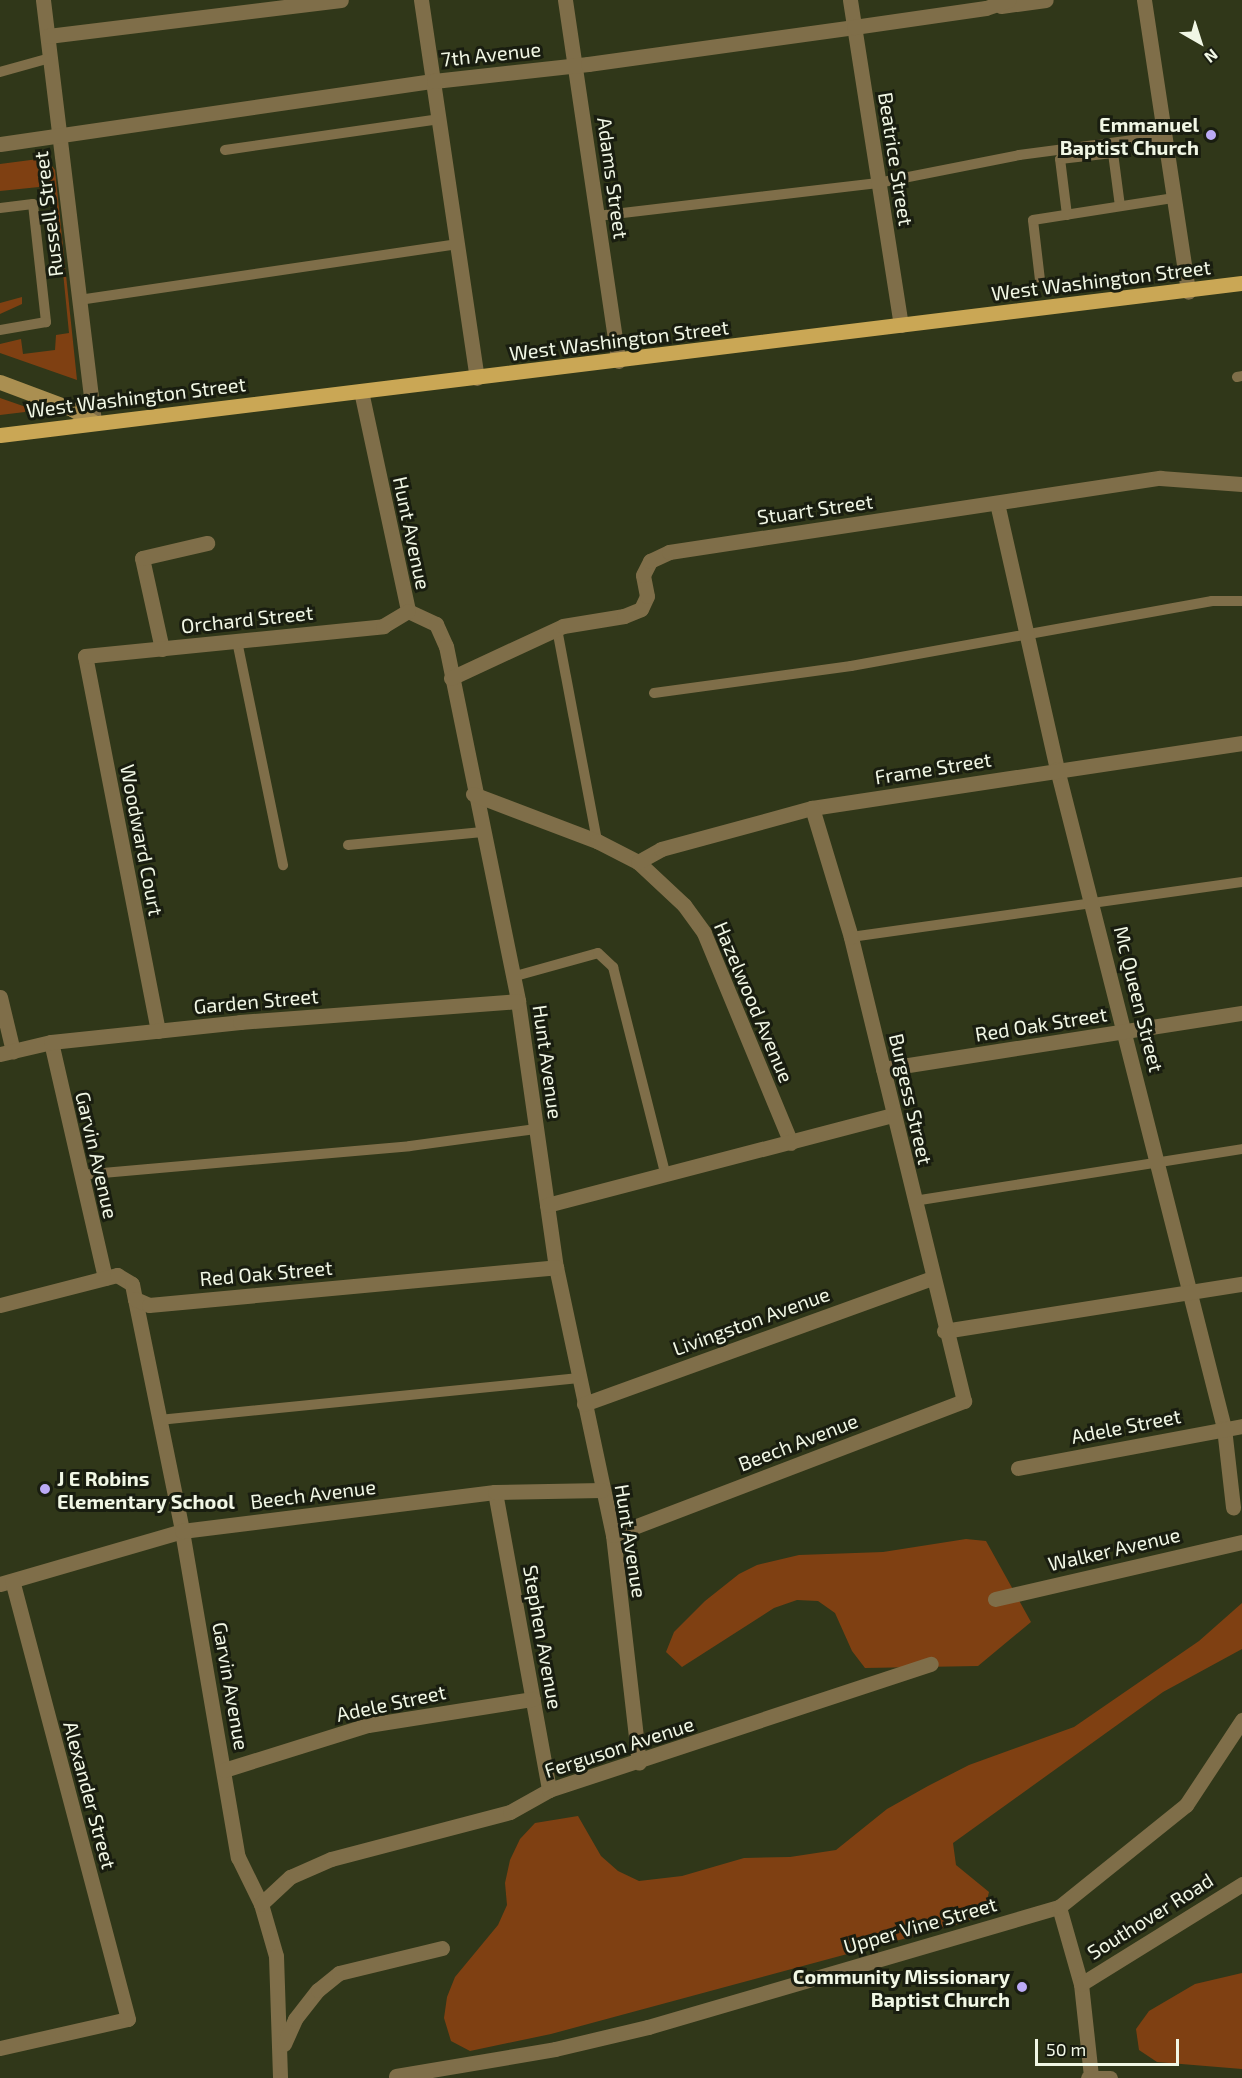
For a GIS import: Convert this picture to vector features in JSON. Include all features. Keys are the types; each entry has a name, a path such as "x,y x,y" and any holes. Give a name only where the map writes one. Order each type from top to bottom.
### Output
{"main road":[{"name":"West Washington Street","path":"0,435 94,422 618,362 901,325 1188,292 1242,283"},
{"path":"0,382 72,409 94,422"}],"street":[{"name":"Russell Street","path":"43,0 94,422"},
{"path":"48,36 341,0"},
{"path":"421,0 477,378"},
{"name":"Adams Street","path":"565,0 618,362"},
{"name":"Beatrice Street","path":"850,0 901,325"},
{"name":"7th Avenue","path":"986,8 1009,0"},
{"name":"7th Avenue","path":"0,144 434,81 575,66 1046,0"},
{"path":"1144,0 1188,292"},
{"name":"Hunt Avenue","path":"361,391 408,611 436,624 446,646 473,794 518,1001 556,1267 613,1535 639,1763"},
{"name":"Stuart Street","path":"451,678 557,629 640,609 647,596 643,575 646,568 650,561 669,552 1160,478 1242,484"},
{"name":"Mc Queen Street","path":"997,503 1057,770 1126,1032 1224,1428 1233,1507"},
{"path":"162,649 142,558 207,543"},
{"name":"Orchard Street","path":"85,656 383,627 408,611"},
{"name":"Woodward Court","path":"85,656 158,1032"},
{"name":"Frame Street","path":"638,862 661,849 812,808 1242,743"},
{"name":"Hazelwood Avenue","path":"473,794 597,841 638,862 684,905 704,933 791,1143"},
{"name":"Burgess Street","path":"812,808 851,937 944,1331 964,1401"},
{"path":"0,997 6,1052"},
{"name":"Garden Street","path":"6,1052 51,1042 518,1001"},
{"name":"Red Oak Street","path":"883,1069 1242,1013"},
{"name":"Garvin Avenue","path":"51,1042 105,1278"},
{"path":"547,1205 892,1115"},
{"name":"Red Oak Street","path":"135,1299 149,1305 556,1267"},
{"path":"0,1305 105,1278 127,1278 135,1299"},
{"name":"Livingston Avenue","path":"584,1404 933,1278"},
{"path":"944,1331 1242,1284"},
{"name":"Garvin Avenue","path":"135,1299 182,1532 238,1857 261,1904 276,1956 282,2050 280,2078"},
{"name":"Beech Avenue","path":"613,1535 964,1401"},
{"name":"Adele Street","path":"1018,1468 1242,1426"},
{"name":"Beech Avenue","path":"6,1583 182,1532 495,1492 602,1490"},
{"name":"Stephen Avenue","path":"495,1492 549,1790"},
{"name":"Walker Avenue","path":"995,1599 1242,1542"},
{"name":"Alexander Street","path":"0,2048 128,2019 6,1583"},
{"name":"Ferguson Avenue","path":"261,1904 290,1877 331,1859 510,1812 549,1790 639,1763 931,1664"},
{"name":"Adele Street","path":"224,1770 369,1725 533,1699"},
{"name":"Upper Vine Street","path":"396,2076 555,2049 648,2027 1059,1907 1186,1805 1242,1720"},
{"name":"Southover Road","path":"1081,1984 1242,1884"},
{"path":"1059,1907 1081,1984 1090,2077 1110,2078"},
{"path":"282,2050 295,2019 318,1990 339,1973 442,1948"}],"lane":[{"path":"0,72 50,58"},
{"path":"225,150 440,119"},
{"path":"597,216 878,183 1019,155 1164,136"},
{"path":"1067,215 1060,159 1113,153 1120,206"},
{"path":"1040,280 1033,220 1174,198"},
{"path":"0,208 33,204 46,322 0,330"},
{"path":"80,300 458,244"},
{"path":"654,693 852,666 1212,601 1242,601"},
{"path":"557,629 597,841"},
{"path":"237,641 283,865"},
{"path":"348,845 482,832"},
{"path":"851,937 1092,900 1242,882"},
{"path":"512,977 598,953 613,967 665,1173"},
{"path":"80,1175 410,1146 536,1129"},
{"path":"914,1201 1242,1149"},
{"path":"159,1420 579,1378"}],"shaded area":[{"path":"46,158 55,170 77,380 0,353 0,344 21,339 23,354 55,350 56,335 69,333 55,191 40,192 39,187 0,191 0,164"},
{"path":"22,297 22,304 0,314 0,303"},
{"path":"0,398 26,407 25,412 0,415"},
{"path":"966,1539 986,1541 1031,1622 978,1666 865,1668 852,1651 835,1613 818,1601 797,1600 774,1608 682,1667 666,1652 674,1632 705,1601 739,1574 757,1565 799,1555 883,1552"},
{"path":"1242,1603 1242,1649 1163,1692 953,1843 956,1865 989,1892 984,1912 966,1922 551,2034 470,2051 451,2041 444,2018 447,1997 455,1977 498,1925 507,1905 505,1883 510,1860 520,1839 535,1823 578,1816 601,1856 618,1871 639,1881 682,1876 744,1858 790,1857 836,1850 887,1809 928,1786 969,1765 1074,1727 1199,1641"},
{"path":"1242,1973 1242,2069 1157,2062 1139,2050 1136,2029 1149,2011 1195,1984"}],"place":[{"name":"Emmanuel Baptist Church","path":"1211,135"},
{"name":"J E Robins Elementary School","path":"45,1489"},
{"name":"Community Missionary Baptist Church","path":"1022,1987"}]}
